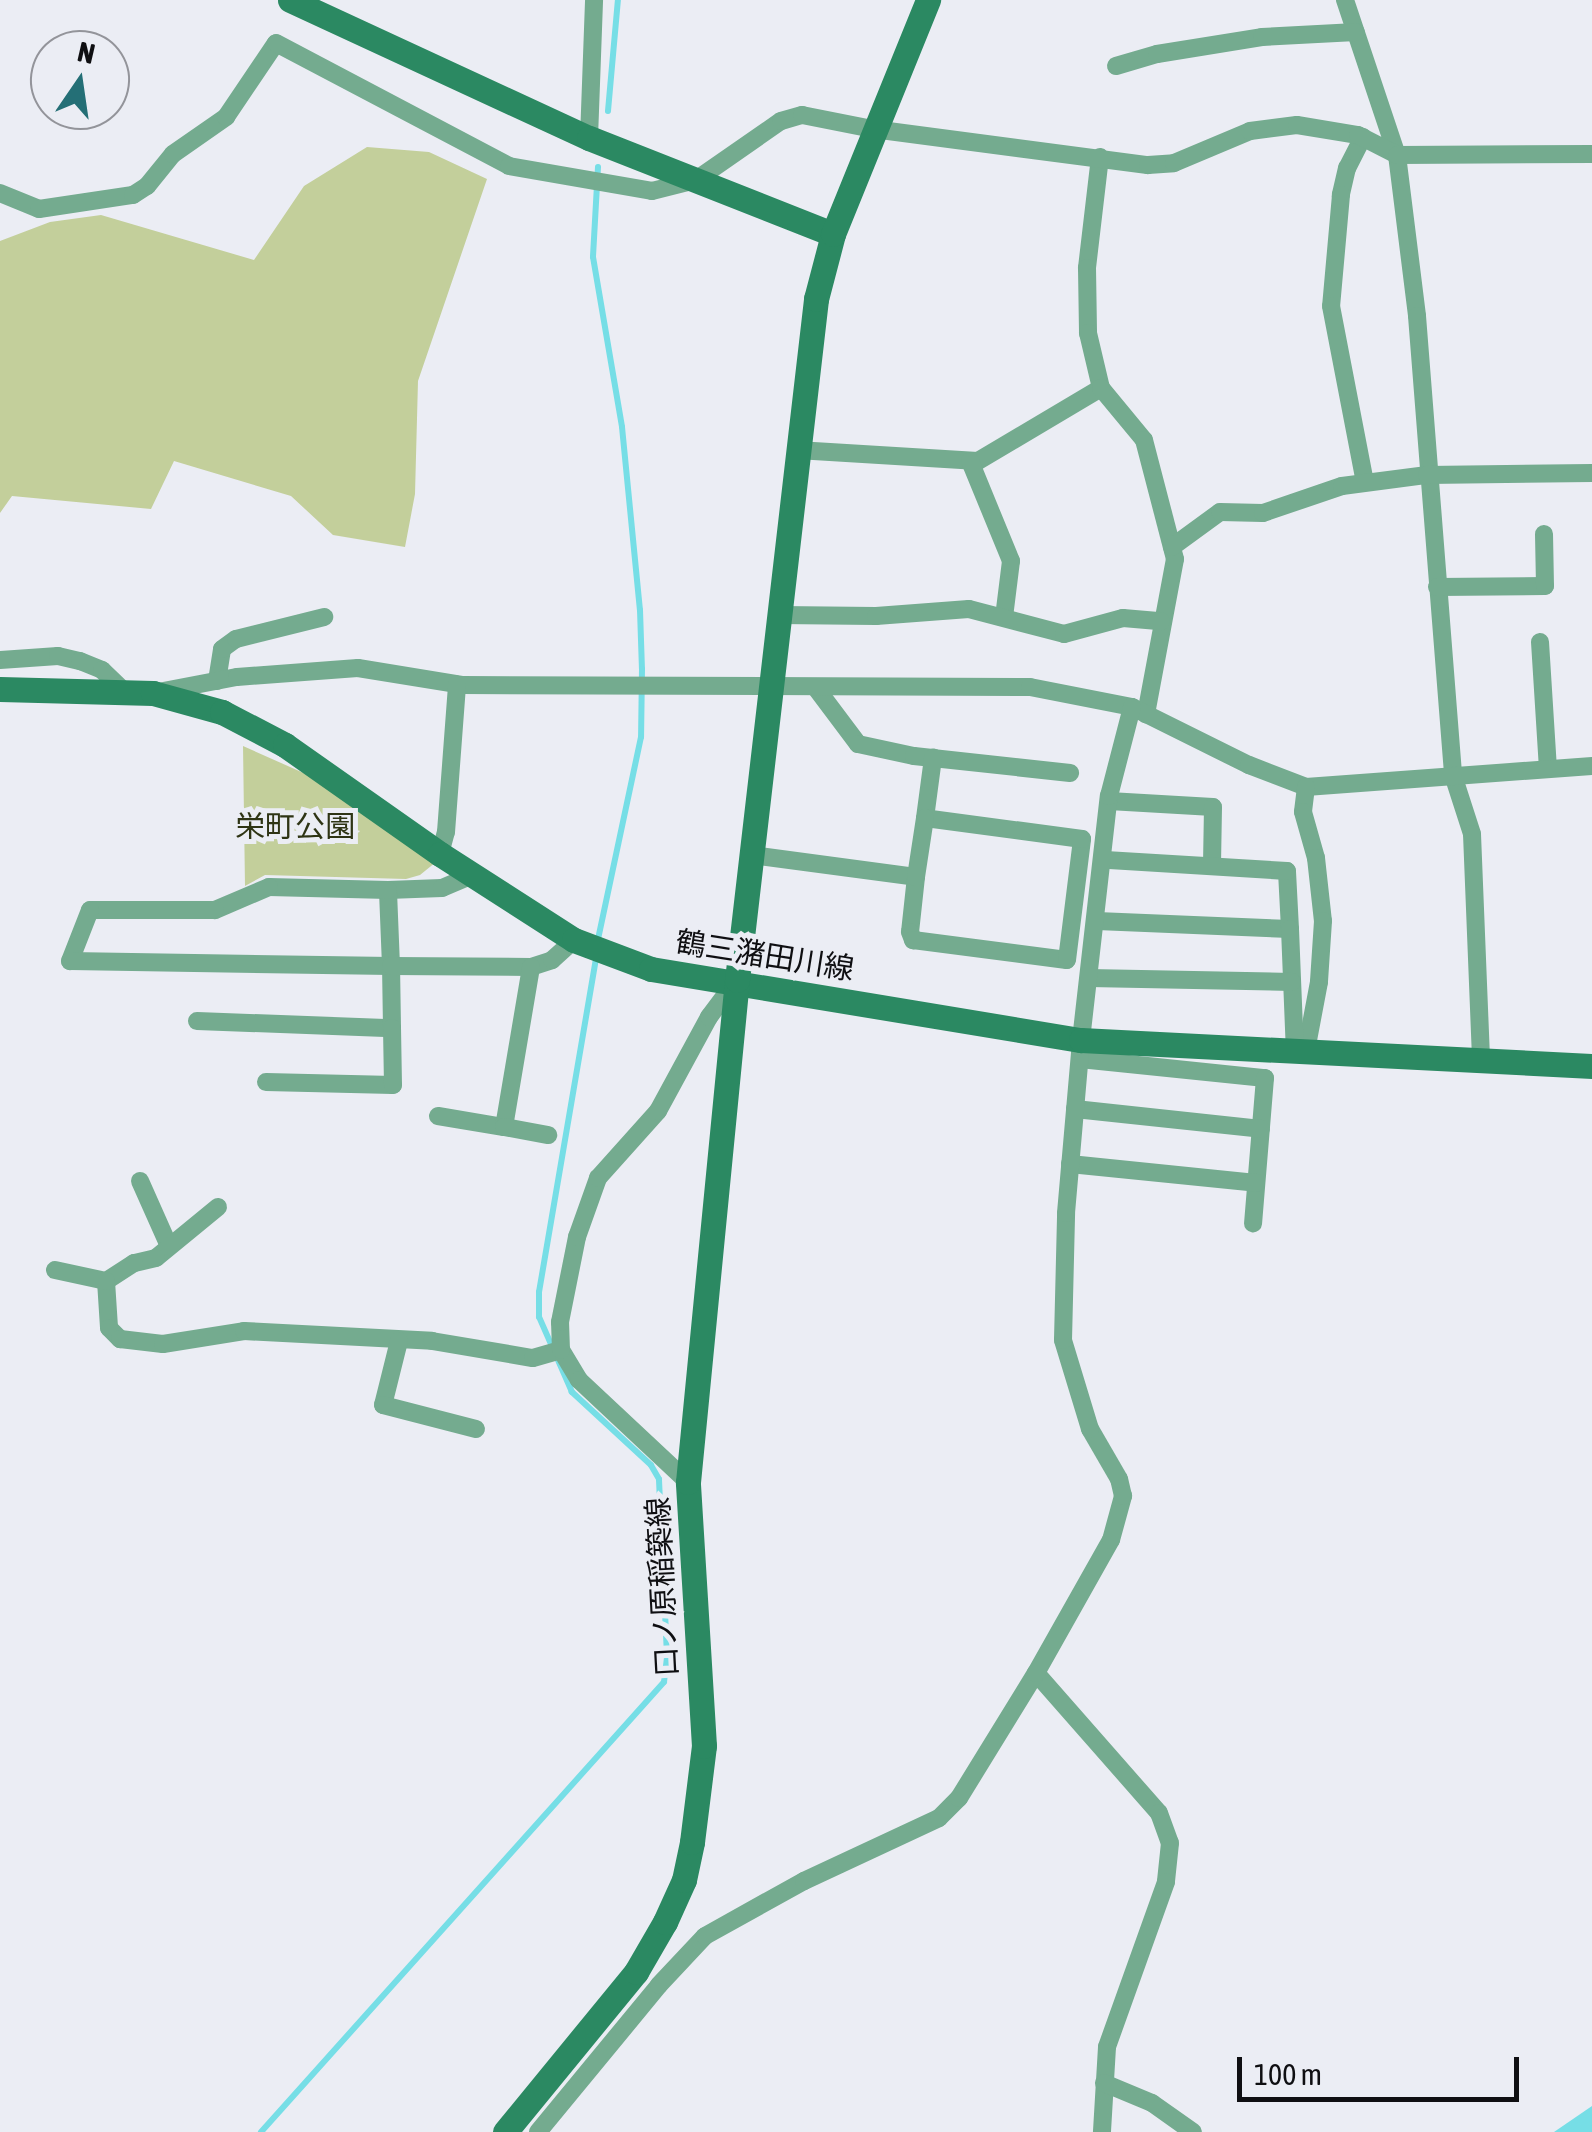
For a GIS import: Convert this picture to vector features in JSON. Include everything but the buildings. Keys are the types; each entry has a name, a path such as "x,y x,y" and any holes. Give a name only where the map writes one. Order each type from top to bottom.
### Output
{"main road":[{"path":"290,0 589,138 832,234"},
{"name":"口ノ原稲築線","path":"505,2132 636,1972 684,1880 701,1794 704,1746 688,1482 737,980 816,300 832,234 928,0"},
{"name":"鶴三潴田川線","path":"0,689 153,693 222,712 285,745 440,854 574,940 651,969 737,980 1080,1050 1301,1051 1592,1066"}],"street":[{"path":"589,138 594,0"},
{"path":"1345,0 1397,154 1417,316 1452,775 1472,834 1482,1061"},
{"path":"1116,66 1157,54 1262,37 1356,32"},
{"path":"0,193 39,209 133,195 147,186 173,154 226,117 276,43 509,166 652,191 696,180 781,121 802,115 873,129 1148,165 1174,163 1250,131 1297,125 1363,137 1397,154 1592,154"},
{"path":"1363,137 1347,168 1340,194 1331,306 1364,482"},
{"path":"538,2132 659,1984 705,1936 789,1888 939,1818 959,1798 1111,1540 1123,1496 1120,1479 1084,1415 1062,1340 1070,1164 1109,801 1174,578 1172,546 1144,440 1102,388 1088,333 1087,268 1100,157"},
{"path":"797,450 978,461 1102,388"},
{"path":"970,460 1011,561 1004,616"},
{"path":"1172,546 1220,512 1263,513 1364,482 1427,474 1592,473"},
{"path":"1437,587 1545,586 1544,534"},
{"path":"779,614 876,616 969,609 1064,634 1123,618 1161,621"},
{"path":"217,681 222,649 236,639 324,617"},
{"path":"1540,642 1548,768"},
{"path":"0,660 58,656 80,661 102,670 124,691"},
{"path":"153,693 217,681 358,668 457,684 1030,687 1138,710 1249,765 1306,787 1592,766"},
{"path":"440,854 446,832 457,684"},
{"path":"816,688 858,744 933,758 1070,773"},
{"path":"925,818 1082,839 1067,960 913,940 910,932 916,877 933,758"},
{"path":"1301,1051 1319,982 1323,921 1316,858 1303,812 1306,787"},
{"path":"1109,801 1214,807 1212,866"},
{"path":"752,855 916,877"},
{"path":"1105,860 1287,871 1292,982 1301,1051"},
{"path":"473,875 442,888 269,887 215,910 90,910 70,961 532,967 552,960 574,940"},
{"path":"266,1082 393,1085 388,890"},
{"path":"1097,921 1290,930"},
{"path":"504,1128 532,967"},
{"path":"1090,978 1292,982"},
{"path":"688,1482 579,1380 561,1350 560,1322 577,1237 598,1178 658,1111 709,1017 737,980"},
{"path":"198,1021 392,1028"},
{"path":"1080,1050 1265,1078 1253,1224"},
{"path":"1075,1109 1261,1129"},
{"path":"438,1116 548,1135"},
{"path":"1070,1164 1256,1183"},
{"path":"140,1182 170,1246"},
{"path":"55,1270 106,1282 170,1246 218,1207"},
{"path":"106,1282 109,1328 120,1338 137,1344 163,1344 244,1331 432,1341 533,1358 561,1350"},
{"path":"398,1341 383,1405 476,1429"},
{"path":"1036,1673 1160,1813 1170,1843 1166,1882 1107,2047 1102,2132"},
{"path":"1104,2083 1152,2103 1193,2132"}],"green space":[{"path":"367,147 429,152 487,179 418,381 415,494 405,547 333,535 291,496 174,461 151,509 12,496 0,513 0,241 50,222 101,215 254,260 304,186"},
{"name":"栄町公園","path":"243,746 308,775 436,862 420,875 406,879 265,875 245,886"}],"water":[{"path":"1592,2106 1592,2132 1554,2132"}],"waterway":[{"path":"608,111 618,0"},
{"path":"598,167 593,257 622,427 642,669 641,737 598,940"},
{"path":"261,2132 664,1682 667,1656 659,1479 651,1465 572,1392 539,1317 539,1292 596,958"}]}
